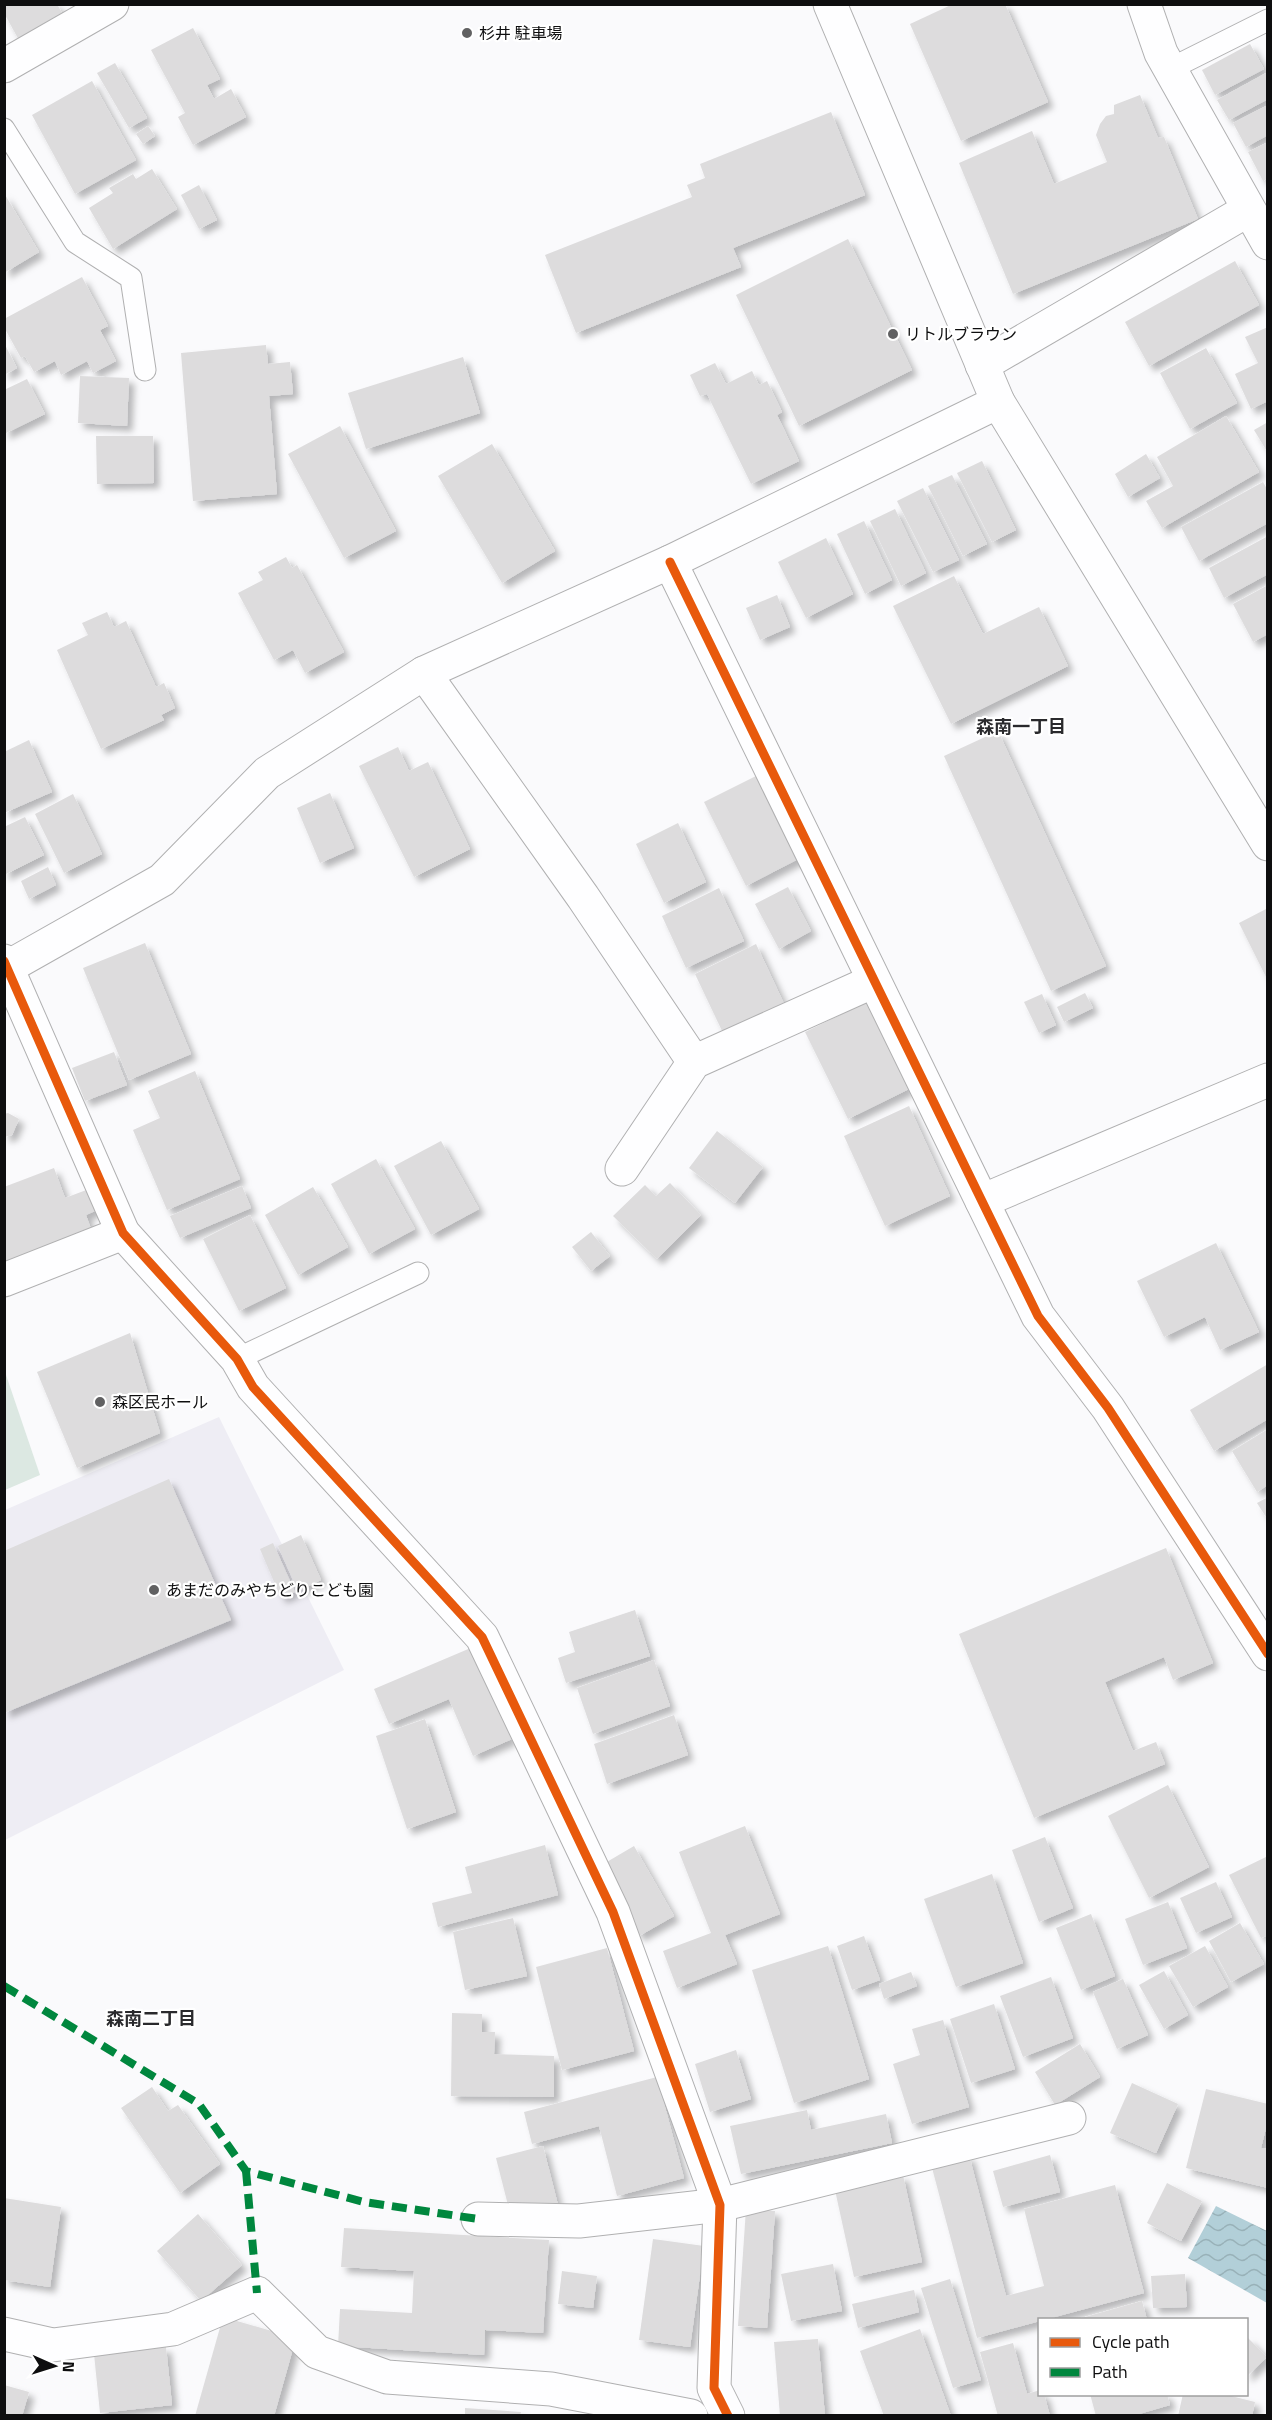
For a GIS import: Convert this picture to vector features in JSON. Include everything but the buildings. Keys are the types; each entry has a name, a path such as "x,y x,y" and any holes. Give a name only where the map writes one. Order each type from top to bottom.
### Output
{"street":[{"path":"4,66 112,4"},
{"path":"830,4 998,402 1268,844"},
{"path":"1144,4 1161,52 1170,69 1258,205 1268,243"},
{"path":"982,365 1258,205"},
{"path":"728,2415 714,2388 720,2205 613,1912 482,1637 253,1387 237,1359 123,1233 6,964 162,880 267,773 424,673 670,562 998,402"},
{"path":"670,562 1038,1316 1108,1408 1268,1654"},
{"path":"424,673 584,897 694,1062"},
{"path":"622,1169 694,1062 874,981"},
{"path":"982,1201 1268,1080"},
{"path":"4,1280 123,1233"},
{"path":"478,2219 579,2222 720,2205 1069,2118"},
{"path":"4,2334 52,2345 172,2330 257,2293 317,2352 387,2377 551,2390 691,2415"}],"lane":[{"path":"1170,69 1268,20"},
{"path":"4,129 75,242 131,278 145,370"},
{"path":"237,1359 418,1273"}],"shaded area":[{"path":"4,1369 40,1475 5,1490 4,1490"},
{"name":"あまだのみやちどりこども園","path":"219,1417 344,1670 5,1840 5,1510"}],"water":[{"path":"1216,2206 1267,2231 1267,2303 1188,2258"}],"marked path":[{"path":"4,1986 199,2104 246,2171 364,2202 478,2219"},
{"path":"246,2171 257,2293"}],"cycle path":[{"path":"670,562 1038,1316 1108,1408 1268,1654"},
{"path":"4,961 123,1233 237,1359 253,1387 482,1637 613,1912 720,2205 714,2388 728,2416"}],"place":[{"name":"杉井 駐車場","path":"467,33"},
{"name":"リトルブラウン","path":"893,334"},
{"name":"森区民ホール","path":"100,1402"},
{"name":"あまだのみやちどりこども園","path":"154,1590"}],"district":[{"name":"森南一丁目","path":"1021,727"},
{"name":"森南二丁目","path":"151,2019"}]}
